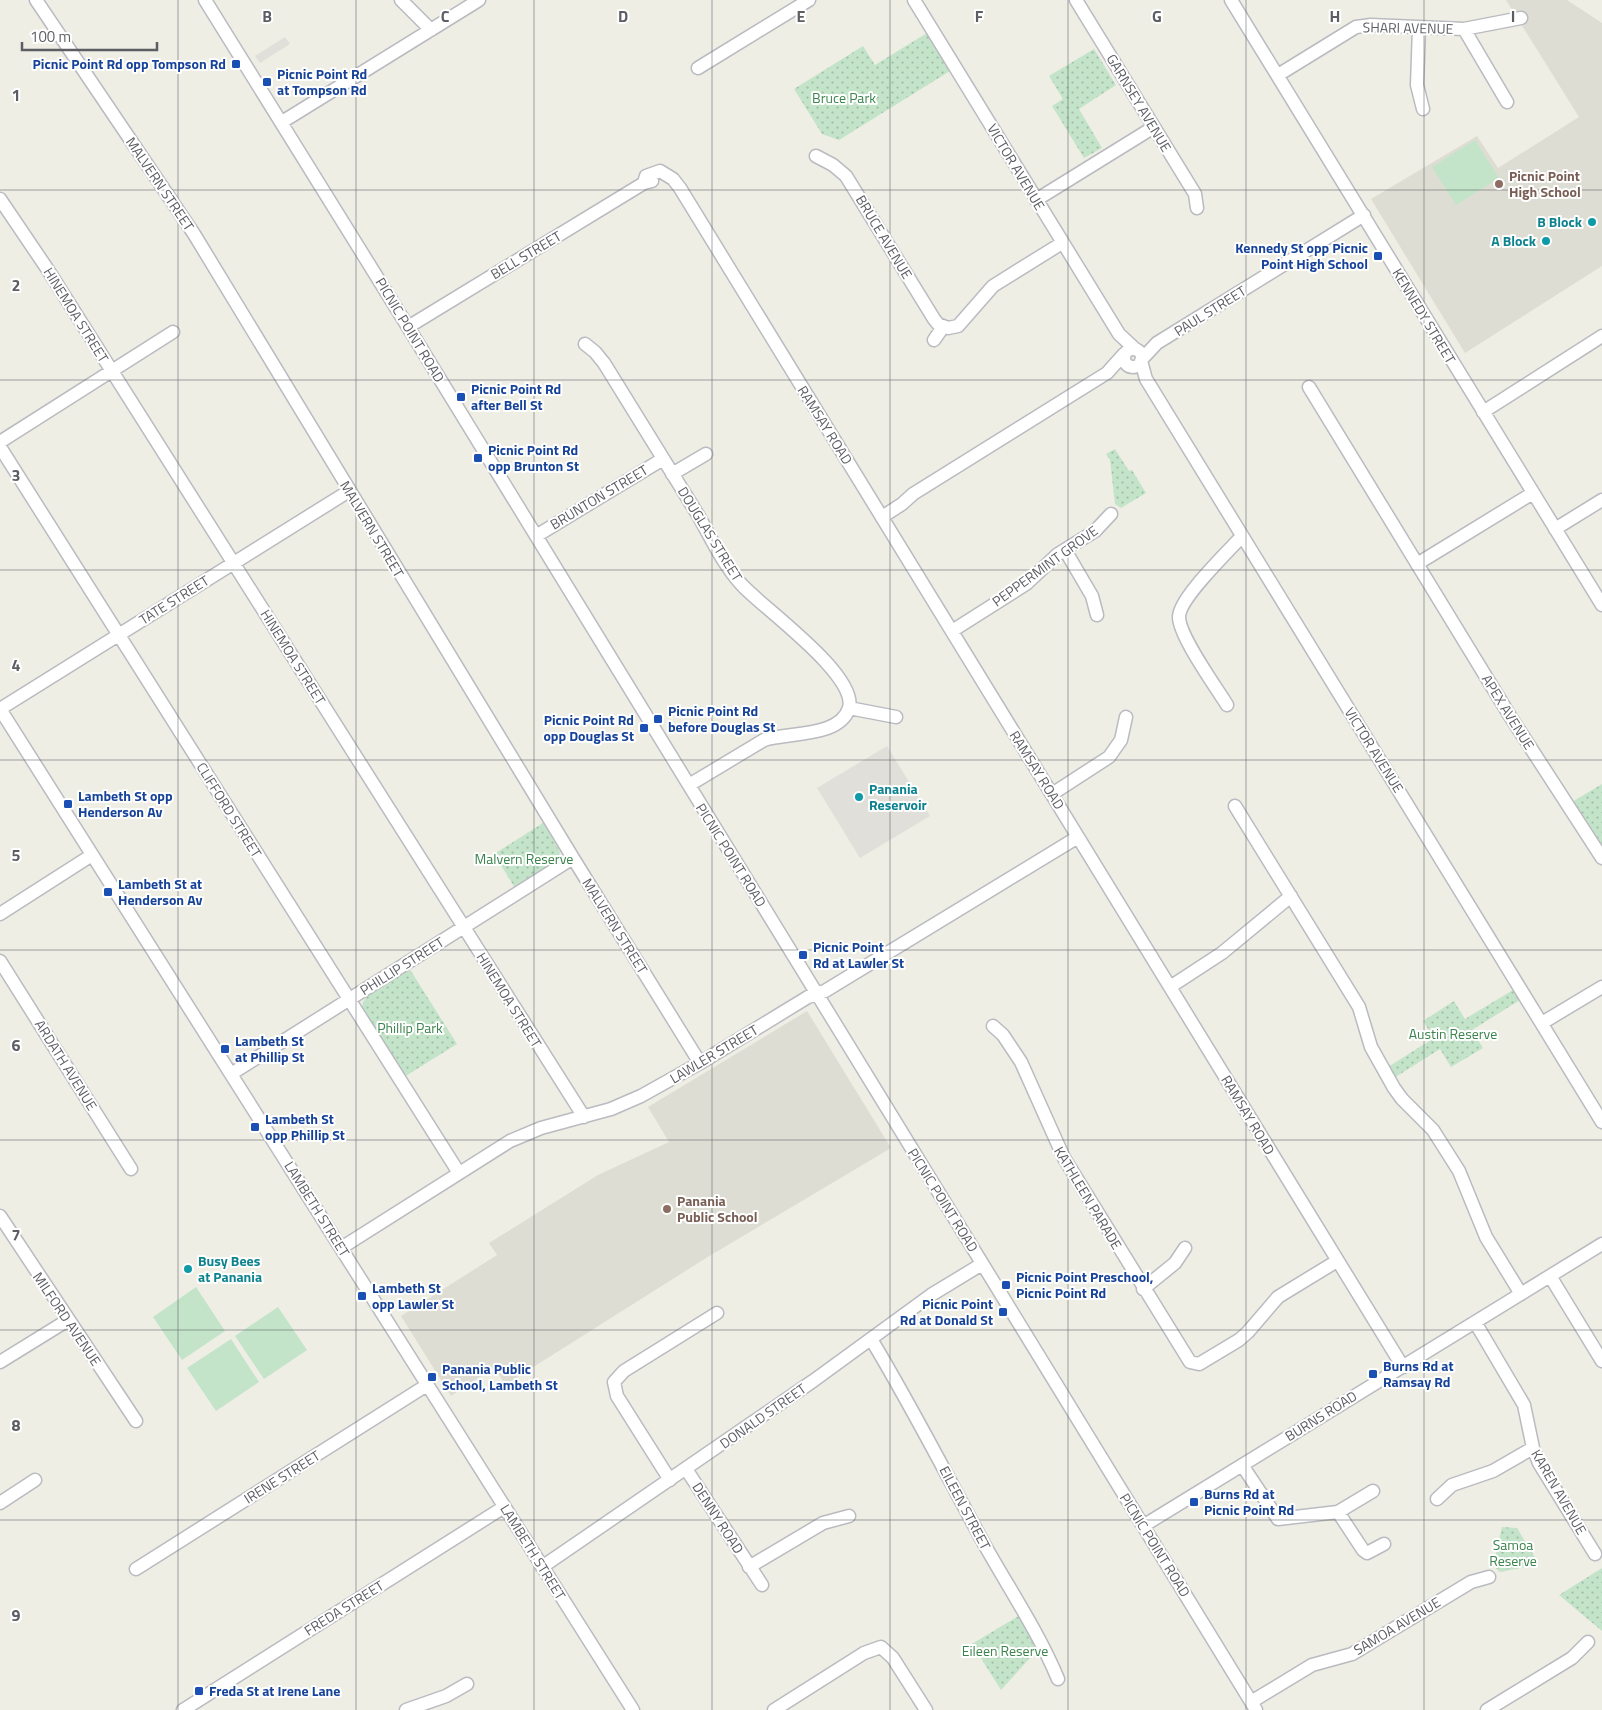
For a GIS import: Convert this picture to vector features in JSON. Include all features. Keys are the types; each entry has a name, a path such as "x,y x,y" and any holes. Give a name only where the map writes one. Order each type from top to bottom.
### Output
{"street":[{"name":"MALVERN STREET","path":"36,0 180,213 572,858 700,1063"},
{"name":"PICNIC POINT ROAD","path":"205,0 408,327 1253,1706"},
{"path":"401,0 431,30"},
{"path":"282,122 479,0"},
{"path":"698,68 809,0"},
{"name":"VICTOR AVENUE","path":"914,0 1602,1122"},
{"name":"GARNSEY AVENUE","path":"1076,0 1195,194 1197,208"},
{"name":"KENNEDY STREET","path":"1232,0 1602,605"},
{"name":"SHARI AVENUE","path":"1278,75 1356,27 1370,25 1464,28 1521,18"},
{"path":"1419,28 1417,85 1423,109"},
{"path":"1464,28 1508,102"},
{"path":"1036,200 1154,127"},
{"name":"BRUCE AVENUE","path":"816,156 833,165 846,176 934,319 943,327"},
{"name":"BELL STREET","path":"408,327 644,183 668,176"},
{"name":"RAMSAY ROAD","path":"668,176 680,188 1403,1366"},
{"name":"HINEMOA STREET","path":"0,199 584,1117"},
{"name":"PAUL STREET","path":"879,514 902,504 913,494 1107,373 1112,374 1151,343 1157,343 1364,215"},
{"path":"934,340 943,327 958,326 998,282 1062,243"},
{"path":"0,442 172,332"},
{"path":"1483,412 1602,336"},
{"name":"DOUGLAS STREET","path":"585,344 604,363 736,579 822,656 847,694 849,708"},
{"name":"APEX AVENUE","path":"1309,387 1510,716 1602,858"},
{"name":"CLIFFORD STREET","path":"0,447 459,1173"},
{"path":"672,474 706,454"},
{"name":"BRUNTON STREET","path":"536,536 663,459"},
{"name":"TATE STREET","path":"0,709 349,491"},
{"path":"1417,564 1533,493"},
{"path":"1555,529 1602,500"},
{"name":"PEPPERMINT GROVE","path":"952,631 1026,584 1065,550 1095,531 1111,514"},
{"path":"1227,705 1182,632 1179,617 1184,602 1242,536"},
{"path":"1065,550 1092,596 1097,615"},
{"path":"688,785 759,743 776,737 802,735 818,731 841,719 849,708 896,717"},
{"name":"LAMBETH STREET","path":"0,709 633,1710"},
{"path":"1052,794 1109,757 1121,740 1126,717"},
{"path":"1235,806 1359,1007 1373,1053 1394,1088 1406,1104 1433,1130 1459,1170 1486,1237 1521,1294"},
{"name":"LAWLER STREET","path":"341,1248 520,1136 629,1102 700,1063 1078,837"},
{"path":"0,914 92,855"},
{"name":"PHILLIP STREET","path":"231,1074 572,858"},
{"path":"1170,987 1222,953 1291,896"},
{"name":"ARDATH AVENUE","path":"0,961 131,1169"},
{"path":"1542,1023 1602,987"},
{"name":"KATHLEEN PARADE","path":"993,1026 1004,1035 1017,1056 1064,1158 1186,1359 1190,1362 1199,1364 1243,1336 1278,1297 1337,1261"},
{"name":"MILFORD AVENUE","path":"0,1216 136,1421"},
{"name":"BURNS ROAD","path":"1143,1526 1602,1244"},
{"path":"1143,1289 1175,1263 1185,1248"},
{"name":"DONALD STREET","path":"542,1567 686,1469 931,1295 982,1264"},
{"path":"1550,1276 1602,1361"},
{"path":"670,1480 614,1391 614,1382 624,1371 717,1313"},
{"path":"0,1362 68,1320"},
{"name":"KAREN AVENUE","path":"1475,1322 1522,1400 1527,1414 1533,1448 1539,1462 1595,1554"},
{"name":"EILEEN STREET","path":"871,1339 906,1397 984,1543 1048,1654 1058,1679"},
{"name":"IRENE STREET","path":"136,1569 427,1385"},
{"path":"1437,1500 1452,1484 1493,1471 1533,1448"},
{"path":"1242,1465 1278,1519 1338,1512 1373,1491"},
{"name":"DENNY ROAD","path":"686,1469 762,1585"},
{"path":"0,1503 35,1480"},
{"name":"FREDA STREET","path":"183,1710 504,1506"},
{"path":"1338,1512 1363,1550 1367,1553 1384,1544"},
{"name":"DENNY ROAD","path":"749,1567 823,1523 849,1516"},
{"name":"SAMOA AVENUE","path":"1253,1706 1312,1665 1352,1654 1471,1582 1490,1577"},
{"path":"1487,1710 1572,1658 1588,1642"},
{"path":"774,1710 864,1653 881,1647 893,1658 926,1710"},
{"path":"406,1710 446,1696 467,1684"}],"shaded area":[{"name":"Picnic Point High School","path":"1506,0 1567,0 1602,23 1602,266 1465,353 1371,199 1477,136 1498,168 1579,117"},
{"path":"285,37 290,44 260,63 255,56"},
{"path":"887,746 930,816 860,858 817,788"},
{"name":"Panania Public School","path":"807,1011 891,1148 706,1258 505,1385 495,1367 451,1396 401,1316 497,1255 489,1243 598,1175 669,1142 648,1107"}],"green space":[{"name":"Bruce Park","path":"927,33 950,71 839,140 822,134 794,89 863,46 875,65"},
{"path":"1094,49 1116,85 1079,109 1102,148 1084,158 1052,106 1063,99 1049,76"},
{"path":"1475,140 1499,178 1456,205 1432,167"},
{"path":"1115,449 1129,471 1132,470 1146,493 1121,508 1115,504 1110,460 1106,454"},
{"path":"1602,784 1602,848 1572,802"},
{"name":"Malvern Reserve","path":"543,823 560,852 559,860 515,888 494,854"},
{"name":"Phillip Park","path":"409,968 457,1044 404,1077 362,1009 363,1002 373,990"},
{"name":"Austin Reserve","path":"1513,990 1520,1000 1472,1030 1483,1048 1451,1067 1440,1049 1394,1078 1388,1067 1434,1038 1423,1021 1454,1001 1465,1019"},
{"path":"196,1287 225,1331 182,1360 153,1317"},
{"path":"278,1307 307,1350 264,1379 235,1336"},
{"path":"231,1339 259,1382 216,1411 187,1368"},
{"name":"Samoa Reserve","path":"1502,1527 1517,1528 1539,1564 1500,1572 1493,1566"},
{"path":"1602,1568 1602,1631 1559,1595"},
{"name":"Eileen Reserve","path":"1020,1615 1039,1648 1001,1690 972,1644"}],"place":[{"name":"Picnic Point Rd opp Tompson Rd","path":"236,64"},
{"name":"Picnic Point Rd at Tompson Rd","path":"267,82"},
{"name":"Picnic Point High School","path":"1499,184"},
{"name":"B Block","path":"1592,222"},
{"name":"A Block","path":"1546,241"},
{"name":"Kennedy St opp Picnic Point High School","path":"1378,256"},
{"name":"Picnic Point Rd after Bell St","path":"461,397"},
{"name":"Picnic Point Rd opp Brunton St","path":"478,458"},
{"name":"Picnic Point Rd before Douglas St","path":"658,719"},
{"name":"Picnic Point Rd opp Douglas St","path":"644,728"},
{"name":"Panania Reservoir","path":"859,797"},
{"name":"Lambeth St opp Henderson Av","path":"68,804"},
{"name":"Lambeth St at Henderson Av","path":"108,892"},
{"name":"Picnic Point Rd at Lawler St","path":"803,955"},
{"name":"Lambeth St at Phillip St","path":"225,1049"},
{"name":"Lambeth St opp Phillip St","path":"255,1127"},
{"name":"Panania Public School","path":"667,1209"},
{"name":"Busy Bees at Panania","path":"188,1269"},
{"name":"Picnic Point Preschool, Picnic Point Rd","path":"1006,1285"},
{"name":"Lambeth St opp Lawler St","path":"362,1296"},
{"name":"Picnic Point Rd at Donald St","path":"1003,1312"},
{"name":"Burns Rd at Ramsay Rd","path":"1373,1374"},
{"name":"Panania Public School, Lambeth St","path":"432,1377"},
{"name":"Burns Rd at Picnic Point Rd","path":"1194,1502"},
{"name":"Freda St at Irene Lane","path":"199,1691"}]}
